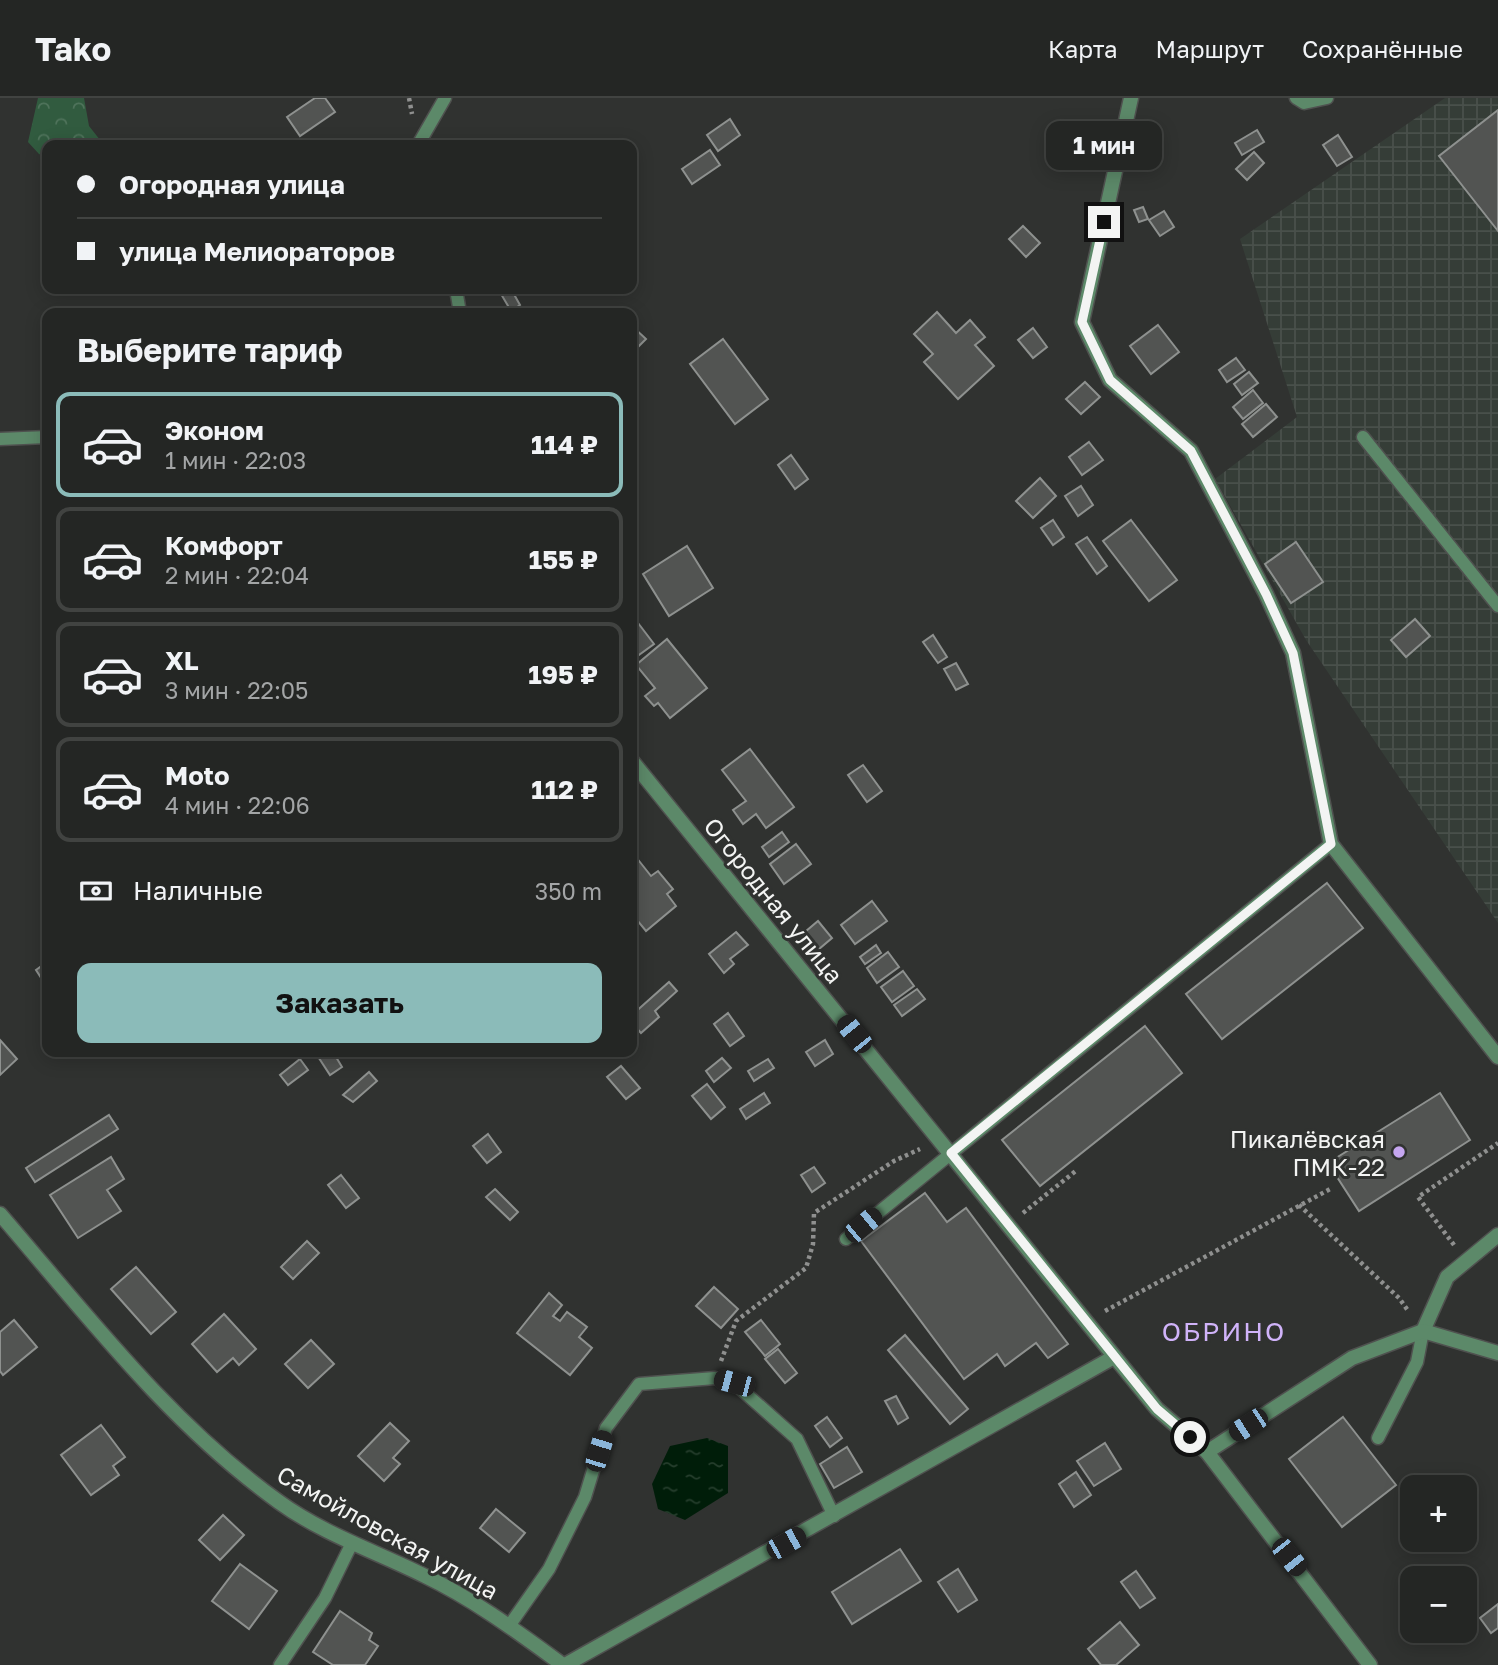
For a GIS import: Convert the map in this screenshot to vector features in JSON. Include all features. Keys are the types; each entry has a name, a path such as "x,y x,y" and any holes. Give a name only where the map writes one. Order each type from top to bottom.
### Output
{"street":[{"path":"1131,98 1082,322 1110,380 1191,451 1266,594 1293,653 1331,844 1498,1057"},
{"name":"Огородная улица","path":"637,767 1157,1409 1207,1452 1370,1665"},
{"name":"Самойловская улица","path":"0,1214 146,1384 213,1451 281,1504 352,1543 427,1576 509,1626 564,1665"},
{"path":"1423,1331 1447,1277 1498,1235"},
{"path":"1207,1452 1352,1358 1423,1331 1498,1353"},
{"path":"564,1665 835,1516 1114,1357"}],"lane":[{"path":"421,140 445,98"},
{"path":"1296,98 1304,103 1327,98"},
{"path":"1363,436 1498,606"},
{"path":"0,439 42,437"},
{"path":"846,1239 1331,844"},
{"path":"1378,1438 1417,1362 1423,1331"},
{"path":"509,1626 549,1569 585,1497 606,1428 639,1384 715,1378 734,1383 797,1439 835,1516"},
{"path":"280,1665 325,1598 352,1543"}],"path":[{"path":"715,1378 736,1321 806,1268 813,1244 814,1213 894,1161 940,1139"},
{"path":"1466,1261 1418,1197 1498,1143"},
{"path":"1009,1225 1077,1170"},
{"path":"1087,1320 1332,1188"},
{"path":"1299,1205 1399,1298 1423,1331"}],"shaded area":[{"path":"1445,98 1498,98 1498,923 1306,640 1215,479 1297,417 1240,239"}],"green space":[{"path":"38,98 84,98 89,126 100,140 42,140 42,155 28,142"}],"water":[{"path":"707,1438 728,1446 728,1493 685,1520 658,1509 652,1484 670,1446"}],"building":[{"path":"315,98 325,98 335,112 300,136 287,117"},
{"path":"1498,110 1498,231 1439,156"},
{"path":"730,119 740,135 718,151 707,135"},
{"path":"1257,130 1264,142 1242,155 1235,143"},
{"path":"1338,135 1352,157 1337,166 1323,145"},
{"path":"710,150 720,165 692,184 682,169"},
{"path":"1254,152 1264,163 1247,180 1236,169"},
{"path":"1143,207 1148,219 1139,222 1134,210"},
{"path":"1164,211 1174,227 1160,236 1149,220"},
{"path":"1023,226 1040,243 1026,257 1009,239"},
{"path":"501,294 514,294 520,305 509,308"},
{"path":"937,312 956,333 970,320 985,337 975,345 994,366 958,399 924,362 933,354 914,334"},
{"path":"1158,325 1179,352 1151,374 1130,346"},
{"path":"1033,328 1047,347 1033,358 1018,340"},
{"path":"637,331 646,339 637,348"},
{"path":"723,339 768,399 735,424 690,364"},
{"path":"1236,358 1245,370 1227,382 1219,370"},
{"path":"1249,372 1258,383 1242,395 1234,384"},
{"path":"1085,382 1100,397 1081,414 1066,399"},
{"path":"1253,390 1263,403 1243,419 1233,407"},
{"path":"1266,404 1277,417 1253,437 1242,424"},
{"path":"1089,442 1103,460 1082,475 1069,457"},
{"path":"791,455 808,479 795,489 778,465"},
{"path":"1040,478 1056,496 1033,518 1016,501"},
{"path":"1081,486 1093,505 1078,516 1065,496"},
{"path":"1053,520 1064,537 1053,545 1041,528"},
{"path":"1131,520 1177,580 1149,601 1103,541"},
{"path":"1087,537 1107,566 1097,574 1076,544"},
{"path":"1296,542 1323,582 1291,603 1265,564"},
{"path":"687,546 713,588 669,616 643,574"},
{"path":"1415,619 1430,636 1406,657 1391,640"},
{"path":"637,622 654,644 637,656"},
{"path":"933,635 947,657 938,663 923,642"},
{"path":"667,639 707,688 670,718 658,703 654,706 645,696 655,688 637,664"},
{"path":"956,663 968,684 956,690 944,669"},
{"path":"750,749 794,807 766,828 756,814 743,824 733,810 746,801 722,770"},
{"path":"863,765 882,791 867,802 848,775"},
{"path":"782,832 789,842 769,857 762,847"},
{"path":"796,844 811,864 784,884 770,864"},
{"path":"637,858 651,876 658,871 673,889 667,894 676,906 646,931 637,920"},
{"path":"1327,883 1363,928 1222,1039 1186,994"},
{"path":"872,901 887,921 855,944 841,925"},
{"path":"818,921 832,938 819,949 805,932"},
{"path":"736,932 748,945 730,959 734,964 724,973 709,954"},
{"path":"876,945 881,953 865,964 860,957"},
{"path":"888,952 899,967 877,983 867,968"},
{"path":"42,966 42,979 36,970"},
{"path":"903,971 914,986 892,1002 881,987"},
{"path":"669,982 677,991 655,1011 659,1017 641,1033 637,1029 637,1011"},
{"path":"917,989 925,999 902,1016 894,1005"},
{"path":"728,1013 744,1036 730,1046 714,1024"},
{"path":"1145,1026 1182,1073 1040,1186 1002,1140"},
{"path":"0,1040 17,1059 0,1075"},
{"path":"825,1040 833,1054 815,1066 806,1052"},
{"path":"318,1057 336,1057 342,1067 330,1075"},
{"path":"722,1058 731,1068 714,1082 706,1071"},
{"path":"300,1059 308,1070 288,1085 280,1075"},
{"path":"768,1059 774,1068 754,1081 748,1071"},
{"path":"621,1066 640,1088 626,1099 607,1077"},
{"path":"369,1072 377,1081 353,1102 343,1095"},
{"path":"707,1084 725,1107 711,1119 692,1096"},
{"path":"764,1093 770,1103 746,1119 740,1109"},
{"name":"Пикалёвская ПМК-22","path":"1440,1093 1470,1140 1359,1211 1328,1163"},
{"path":"109,1115 118,1129 35,1182 26,1168"},
{"path":"488,1134 501,1152 487,1163 473,1146"},
{"path":"111,1157 124,1179 107,1190 121,1211 78,1238 50,1195"},
{"path":"814,1167 825,1183 812,1192 801,1175"},
{"path":"341,1175 359,1198 346,1208 328,1185"},
{"path":"495,1189 518,1212 510,1220 486,1197"},
{"path":"925,1193 947,1222 966,1208 1068,1344 1048,1358 1036,1343 1005,1366 997,1354 964,1379 861,1241"},
{"path":"307,1241 319,1253 293,1279 281,1267"},
{"path":"136,1267 176,1312 151,1334 111,1289"},
{"path":"714,1287 738,1309 721,1328 696,1306"},
{"path":"549,1293 562,1305 553,1316 560,1321 567,1312 587,1327 579,1337 592,1348 570,1375 517,1333"},
{"path":"224,1314 256,1349 239,1365 233,1358 217,1372 192,1344"},
{"path":"14,1320 37,1347 3,1375 0,1371 0,1332"},
{"path":"761,1320 780,1344 765,1356 745,1332"},
{"path":"905,1335 968,1409 950,1424 888,1350"},
{"path":"311,1340 334,1364 308,1388 285,1364"},
{"path":"778,1349 797,1373 785,1383 765,1359"},
{"path":"896,1396 908,1418 898,1424 885,1401"},
{"path":"827,1417 842,1438 830,1447 815,1426"},
{"path":"1343,1417 1396,1485 1342,1527 1289,1459"},
{"path":"390,1423 409,1441 393,1458 400,1464 384,1481 358,1456"},
{"path":"101,1425 125,1457 113,1466 119,1475 91,1495 61,1455"},
{"path":"1105,1443 1121,1469 1094,1486 1077,1461"},
{"path":"847,1447 862,1472 834,1488 820,1464"},
{"path":"1076,1472 1091,1495 1074,1507 1059,1484"},
{"path":"496,1509 525,1533 509,1552 480,1528"},
{"path":"223,1515 244,1535 220,1560 199,1540"},
{"path":"900,1549 921,1581 852,1624 832,1592"},
{"path":"240,1564 277,1591 249,1629 212,1601"},
{"path":"958,1569 977,1600 958,1612 938,1582"},
{"path":"1136,1571 1155,1598 1140,1608 1121,1582"},
{"path":"1498,1604 1498,1628 1491,1633 1480,1618"},
{"path":"340,1611 372,1633 369,1640 378,1646 365,1665 333,1665 313,1652"},
{"path":"1120,1622 1139,1645 1116,1665 1101,1665 1088,1649"}],"place":[{"name":"Пикалёвская ПМК-22","path":"1399,1152"}],"district":[{"name":"ОБРИНО","path":"1224,1331"}],"route":[{"path":"1104,222 1082,322 1110,380 1191,451 1266,594 1293,653 1331,844 951,1153 1157,1409 1190,1437"}]}
